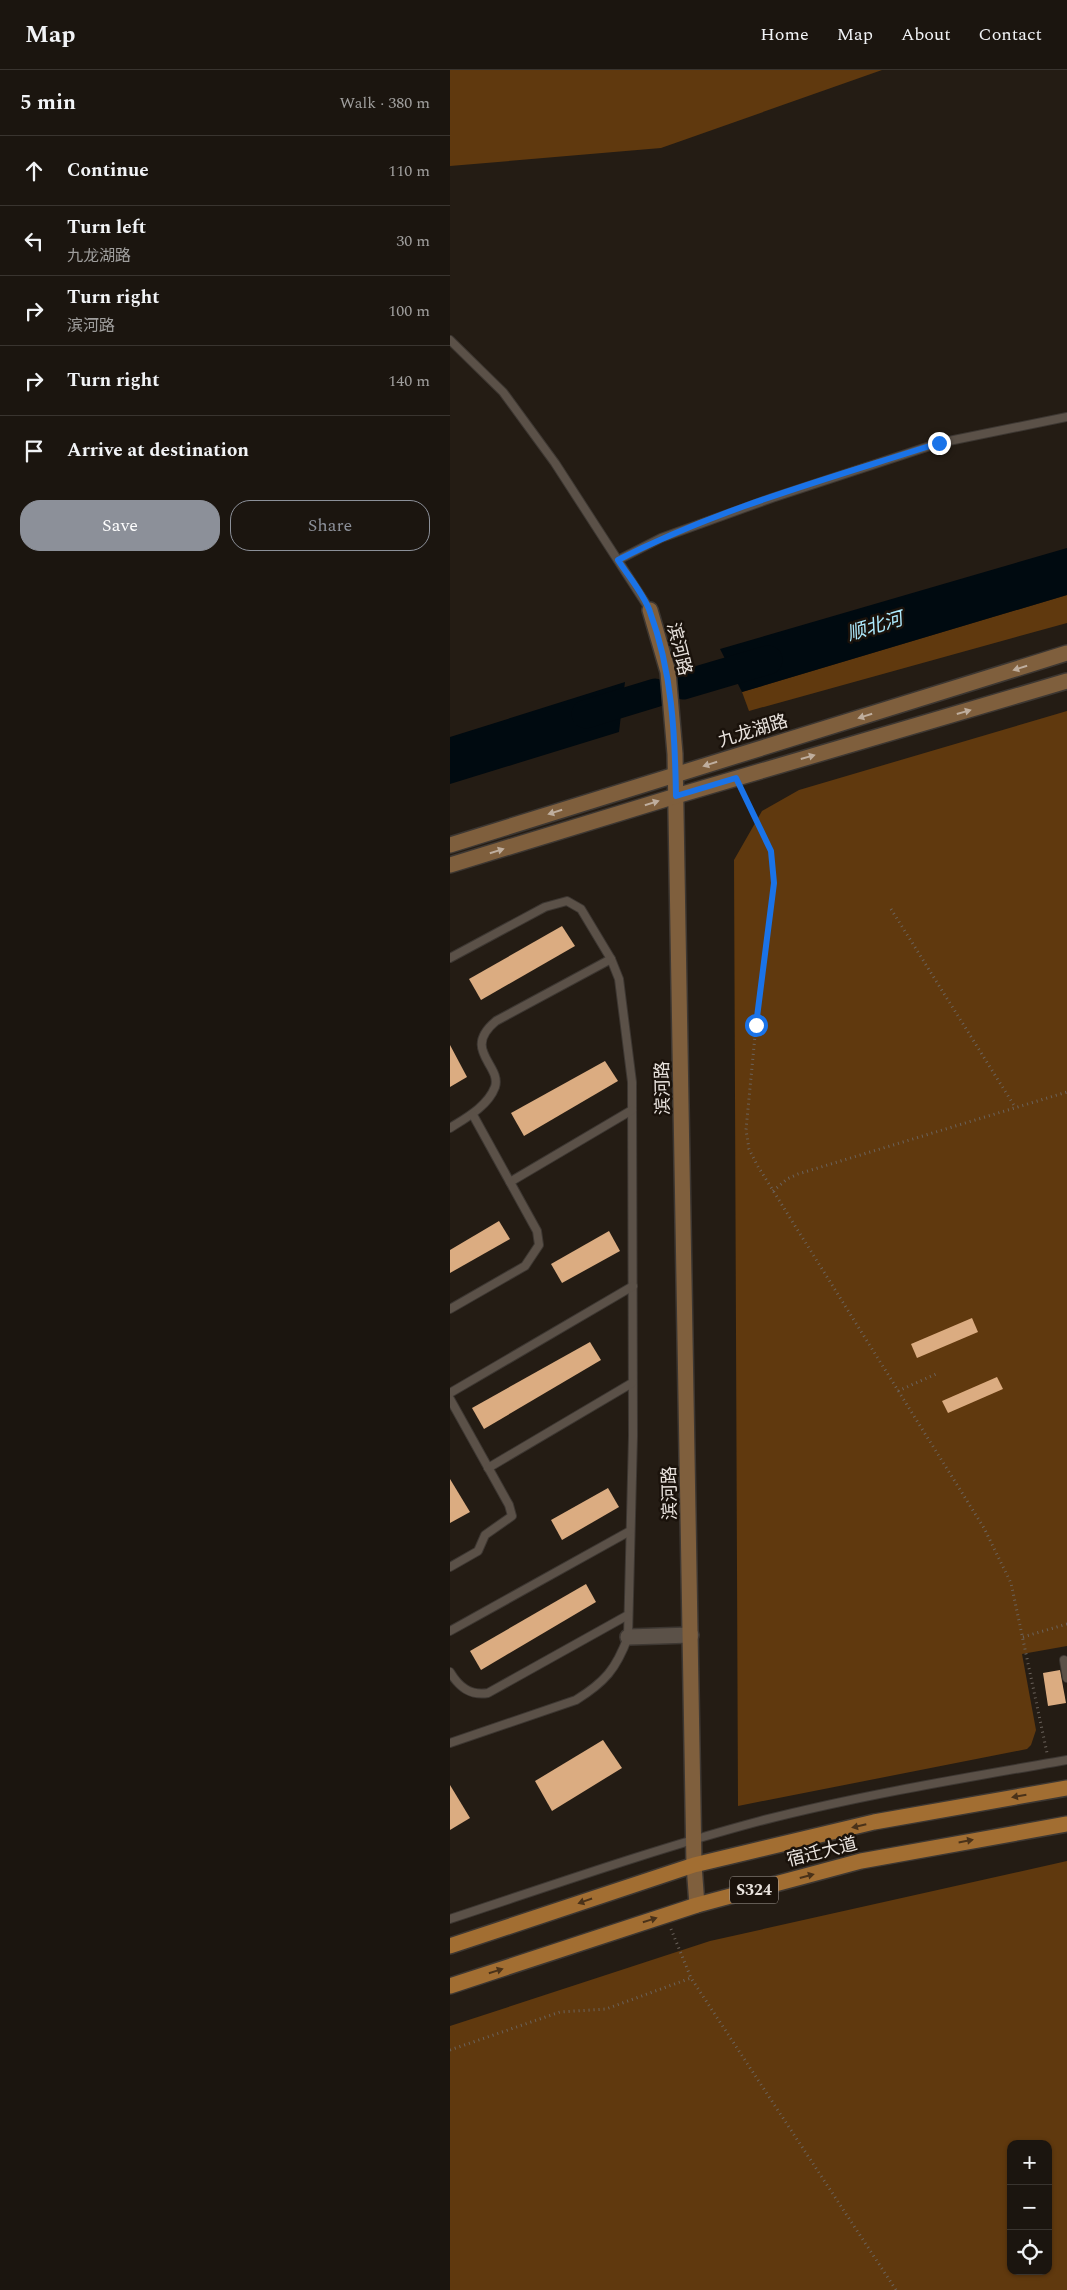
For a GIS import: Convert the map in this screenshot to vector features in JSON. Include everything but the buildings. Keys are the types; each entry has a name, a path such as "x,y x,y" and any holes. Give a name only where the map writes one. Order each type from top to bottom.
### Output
{"main road":[{"name":"滨河路","path":"650,610 668,672 676,775 694,1865 697,1905"},
{"name":"九龙湖路","path":"450,845 1067,653"},
{"path":"450,865 736,778 1067,682"},
{"name":"宿迁大道","path":"450,1946 694,1865 874,1822 1067,1788"},
{"name":"宿迁大道","path":"450,1986 697,1905 861,1861 1067,1824"}],"street":[{"path":"628,1637 691,1635"}],"lane":[{"name":"滨河路","path":"450,340 503,392 555,463 650,610"},
{"path":"618,560 679,531 939,443 1067,417"},
{"path":"450,958 545,907 567,902 581,909 611,958 619,979 632,1082 632,1383 628,1637 620,1659 610,1675 594,1689 576,1700 450,1743"},
{"path":"450,1128 473,1115 495,1086 494,1077 481,1042 489,1027 611,958"},
{"path":"510,1182 632,1110"},
{"path":"450,1309 525,1266 536,1253 540,1238 473,1115"},
{"path":"450,1393 632,1286"},
{"path":"488,1468 632,1383"},
{"path":"450,1398 509,1505 512,1516 481,1539 478,1551 450,1567"},
{"path":"450,1631 630,1531"},
{"path":"450,1672 465,1690 473,1694 488,1693 628,1615"},
{"path":"1064,1660 1067,1678"},
{"path":"450,1919 694,1840 860,1798 1067,1760"}],"path":[{"path":"736,778 771,851 774,883 756,1025 746,1130 749,1148 773,1191 984,1528 1001,1560 1011,1583 1049,1763"},
{"path":"891,909 1015,1108"},
{"path":"773,1191 787,1179 798,1174 1067,1092"},
{"path":"898,1391 936,1374"},
{"path":"1023,1637 1067,1624"},
{"path":"665,1915 691,1978 896,2290"},
{"path":"450,2050 560,2012 606,2009 691,1978"}],"shaded area":[{"path":"450,70 882,70 661,148 450,166"},
{"path":"1067,595 1067,623 749,711 742,692"},
{"path":"1067,711 1067,1646 1022,1654 1036,1730 1031,1745 1027,1749 738,1806 734,860 762,811 799,790"},
{"path":"1067,1861 1067,2290 450,2290 450,2026 710,1941"}],"water":[{"path":"1067,548 1067,595 742,692 720,649"},
{"path":"625,682 619,732 450,784 450,737"}],"waterway":[{"name":"顺北河","path":"683,685 768,660"},
{"name":"顺北河","path":"586,714 655,693"}],"route":[{"path":"756,1025 774,883 771,851 736,778 676,796 675,754 668,672 650,610 618,560 661,538 772,498 939,443"}]}
